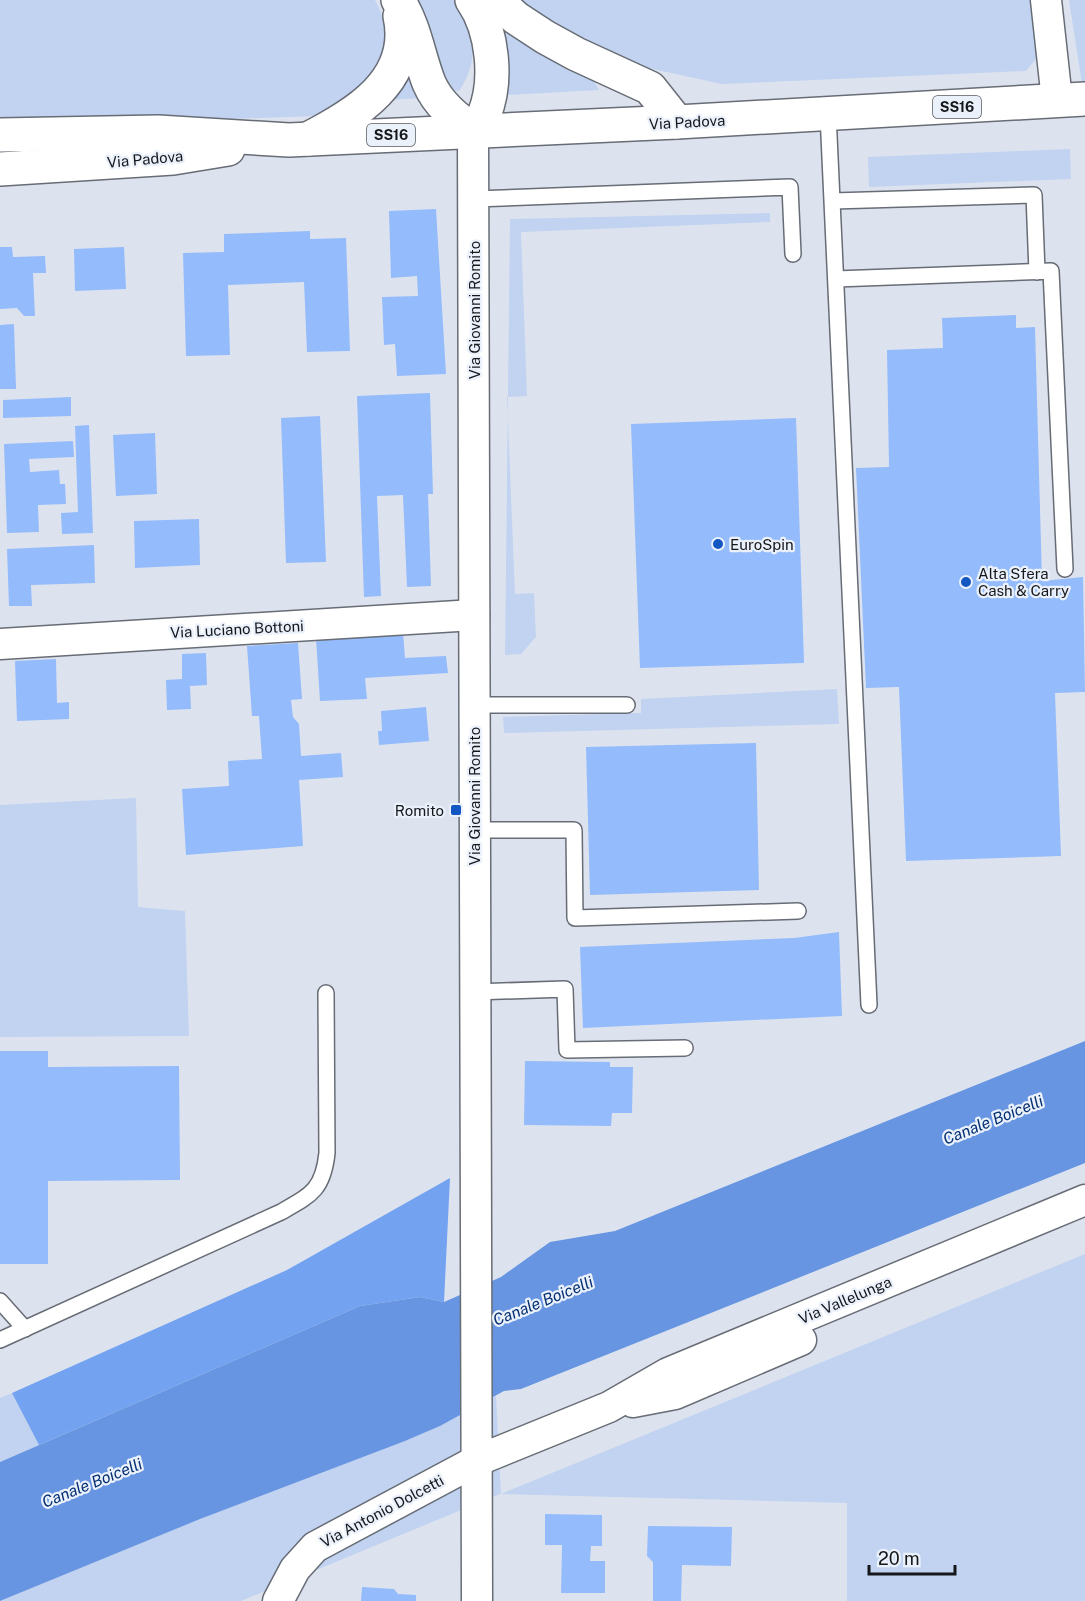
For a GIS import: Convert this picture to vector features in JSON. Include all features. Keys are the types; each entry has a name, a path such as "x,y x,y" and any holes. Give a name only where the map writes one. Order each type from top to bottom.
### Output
{"main road":[{"path":"397,0 411,24 434,91 450,113 473,130 484,116 490,86 490,60 482,18 472,0"},
{"path":"299,139 351,115 372,98 384,84 400,57 402,22 397,0"},
{"path":"496,0 516,18 545,37 650,88 677,122"},
{"name":"Via Padova","path":"0,169 172,158 299,139 677,122 1071,100"},
{"name":"Via Padova","path":"0,135 159,132 299,139"}],"street":[{"path":"1046,0 1071,100"},
{"name":"Via Giovanni Romito","path":"473,130 476,1461"},
{"name":"Via Luciano Bottoni","path":"0,644 474,615"},
{"name":"Via Vallelunga","path":"476,1461 609,1407 668,1373 1085,1200"},
{"name":"Via Vallelunga","path":"609,1407 675,1394 1085,1220"},
{"path":"476,1461 477,1601"},
{"name":"Via Antonio Dolcetti","path":"278,1601 295,1569 315,1546 476,1461"}],"lane":[{"path":"828,114 869,1005"},
{"path":"474,199 790,186 793,254"},
{"path":"833,201 1034,195 1038,272"},
{"path":"836,279 1051,271 1065,569"},
{"path":"474,705 627,705"},
{"path":"474,830 574,830 575,918 798,911"},
{"path":"474,992 565,989 567,1050 685,1048"},
{"path":"0,1340 281,1212 311,1193 321,1182 325,1172 327,1153 326,993"},
{"path":"0,1301 25,1329"}],"shaded area":[{"path":"0,0 375,0 383,20 388,56 350,100 316,116 0,127"},
{"path":"418,0 455,0 462,11 473,45 470,68 459,91 448,90"},
{"path":"515,0 1035,0 1037,58 1026,71 722,84 625,63 572,40"},
{"path":"1069,0 1085,0 1085,84 1082,84"},
{"path":"505,27 566,69 594,81 599,90 509,95 502,89 499,32"},
{"path":"407,67 421,98 389,100"},
{"path":"1070,149 1071,179 869,187 868,157"},
{"path":"770,213 770,222 521,232 527,396 508,397 510,219"},
{"path":"508,415 515,594 534,593 536,637 521,654 505,655"},
{"path":"837,689 839,724 504,733 503,717 641,713 641,699"},
{"path":"136,798 138,907 185,911 189,1036 0,1037 0,805"},
{"path":"450,1178 444,1302 420,1297 360,1306 39,1445 12,1393 287,1270"},
{"path":"1085,1254 1085,1601 847,1601 847,1503 500,1494 241,1601 0,1601 199,1519 405,1441 440,1426 496,1396 501,1494"},
{"path":"12,1393 39,1445 0,1462 0,1398"}],"water":[{"name":"Canale Boicelli","path":"1085,1041 1085,1163 521,1389 504,1391 440,1426 405,1441 200,1519 0,1601 0,1462 360,1306 420,1297 444,1302 501,1277 550,1242 615,1231"}],"building":[{"path":"436,209 446,374 397,376 395,344 384,345 382,297 418,296 417,276 391,278 389,211"},
{"path":"310,231 310,239 346,238 350,351 307,352 304,282 228,285 230,355 186,356 183,253 224,252 224,234"},
{"path":"0,247 12,247 13,257 45,256 46,273 33,273 35,316 24,316 17,308 0,309"},
{"path":"124,247 126,289 75,291 74,249"},
{"path":"1016,315 1016,328 1035,327 1042,581 1083,577 1085,692 1055,693 1061,856 906,861 899,687 866,688 856,468 889,467 887,350 943,348 942,318"},
{"path":"14,324 16,389 0,389 0,325"},
{"path":"430,393 433,494 428,494 431,586 407,587 403,495 377,496 381,596 364,597 357,396"},
{"path":"71,397 71,416 3,418 3,400"},
{"path":"320,416 326,562 286,563 281,418"},
{"name":"EuroSpin","path":"796,418 804,663 640,668 631,424"},
{"path":"89,425 93,533 62,534 61,513 78,512 75,426"},
{"path":"155,433 157,494 116,496 113,435"},
{"path":"73,441 74,457 29,459 30,472 59,470 60,484 65,484 66,504 38,505 39,532 7,533 4,444"},
{"path":"199,519 200,565 135,568 134,521"},
{"path":"94,545 95,583 31,585 32,606 9,606 7,549"},
{"path":"403,632 405,658 446,656 448,673 365,678 367,699 320,701 316,638"},
{"path":"298,643 302,699 291,700 293,717 299,724 301,756 341,753 343,777 299,780 303,846 186,855 182,789 229,786 228,761 262,759 259,716 252,716 247,646"},
{"path":"206,653 207,685 190,686 191,709 167,710 166,680 182,679 182,654"},
{"path":"56,659 57,703 69,702 69,719 17,721 15,661"},
{"path":"426,707 429,741 379,745 378,731 382,731 381,711"},
{"path":"756,743 759,890 590,895 586,747"},
{"path":"839,932 842,1016 583,1028 580,947 794,938"},
{"path":"0,1051 48,1051 48,1067 179,1066 180,1180 48,1181 48,1264 0,1264"},
{"path":"525,1061 610,1062 610,1067 633,1067 632,1113 612,1113 611,1126 524,1125"},
{"path":"545,1514 602,1515 602,1546 591,1546 590,1561 605,1561 605,1593 561,1593 562,1545 545,1545"},
{"path":"648,1526 732,1527 731,1566 682,1565 681,1601 653,1601 653,1562 647,1556"},
{"path":"362,1587 394,1589 398,1594 416,1595 416,1601 361,1601"}],"place":[{"name":"EuroSpin","path":"718,544"},
{"name":"Alta Sfera Cash & Carry","path":"966,582"},
{"name":"Romito","path":"456,810"}]}
